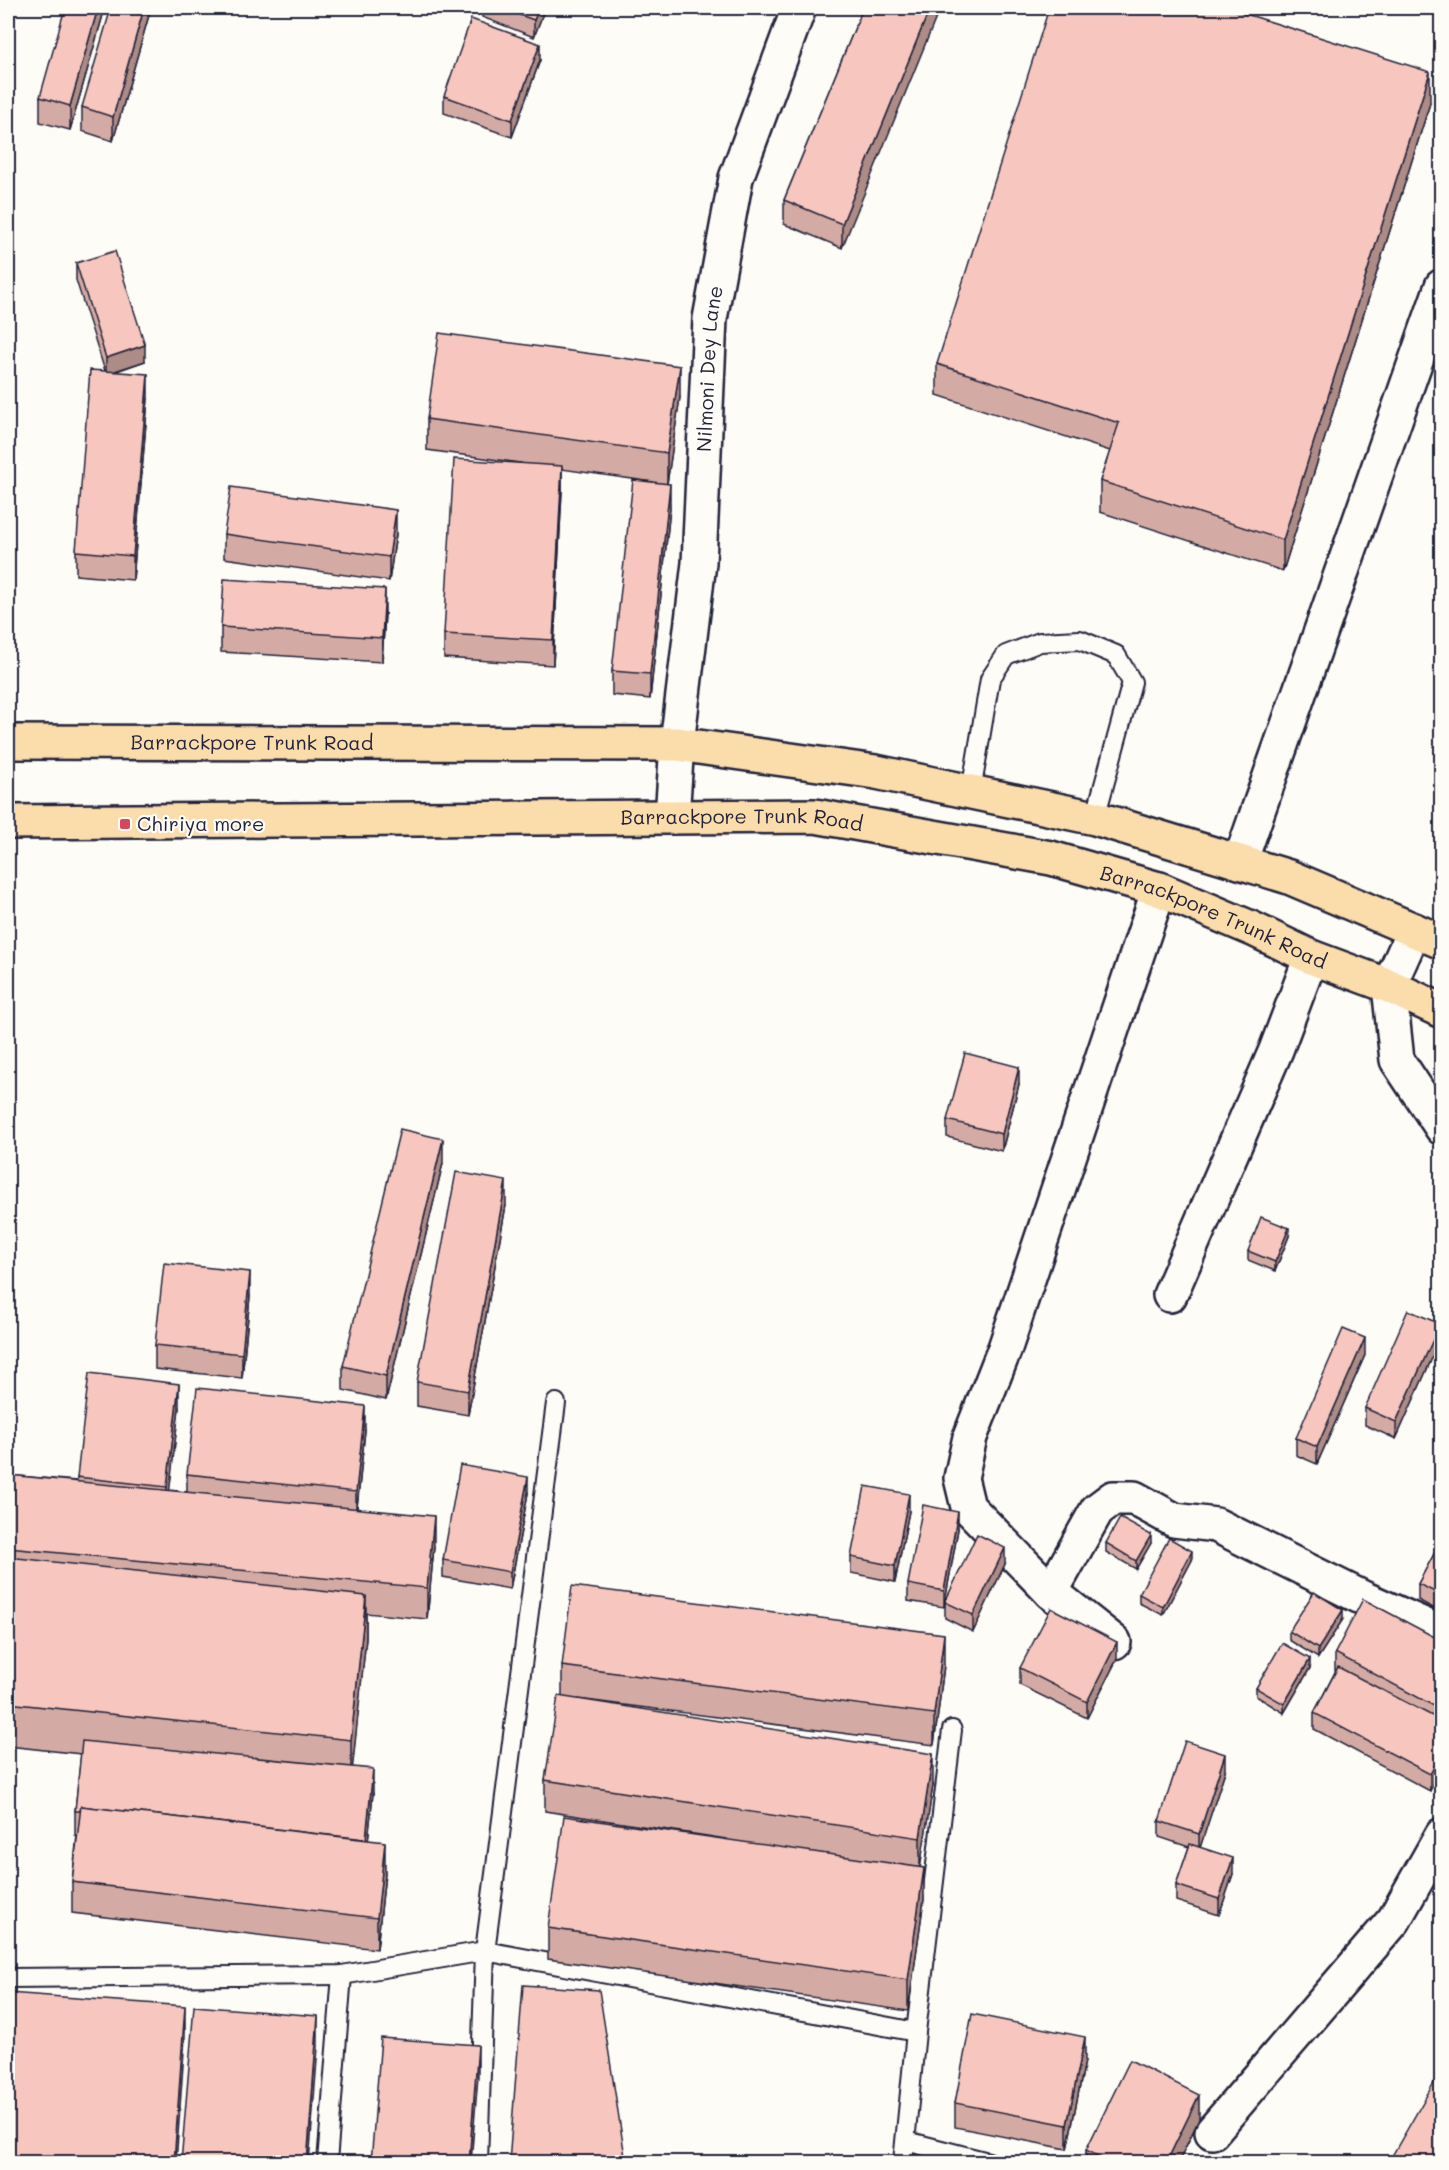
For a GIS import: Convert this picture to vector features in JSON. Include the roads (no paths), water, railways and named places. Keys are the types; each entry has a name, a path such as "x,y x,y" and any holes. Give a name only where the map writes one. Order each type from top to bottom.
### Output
{"main road":[{"name":"Barrackpore Trunk Road","path":"8,742 677,744 876,772 1095,818 1289,877 1428,936"},
{"name":"Barrackpore Trunk Road","path":"8,822 815,816 1051,858 1159,890 1253,929 1311,957 1389,986 1442,1011"}],"street":[{"name":"Nilmoni Dey Lane","path":"672,817 677,744 699,562 710,320 736,178 799,8"},
{"path":"1240,862 1442,285"},
{"path":"1114,1642 1051,1592 968,1508 961,1478 970,1437 1005,1348 1112,1023 1159,890"},
{"path":"1428,936 1389,986 1397,1060 1442,1128"},
{"path":"1170,1295 1276,1050 1311,957"},
{"path":"1051,1592 1097,1510 1113,1498 1134,1498 1174,1520 1216,1525 1365,1599 1442,1633"},
{"path":"1212,2132 1394,1920 1442,1835"}],"lane":[{"path":"971,792 990,679 1006,655 1040,642 1080,640 1116,655 1132,682 1095,818"},
{"path":"478,2163 485,1951 556,1403"},
{"path":"903,2163 916,2032 952,1730"},
{"path":"8,1978 342,1975 485,1951 916,2032"},
{"path":"327,2163 342,1975"},
{"path":"906,2141 988,2163"}],"place":[{"name":"Chiriya more","path":"125,824"}]}
